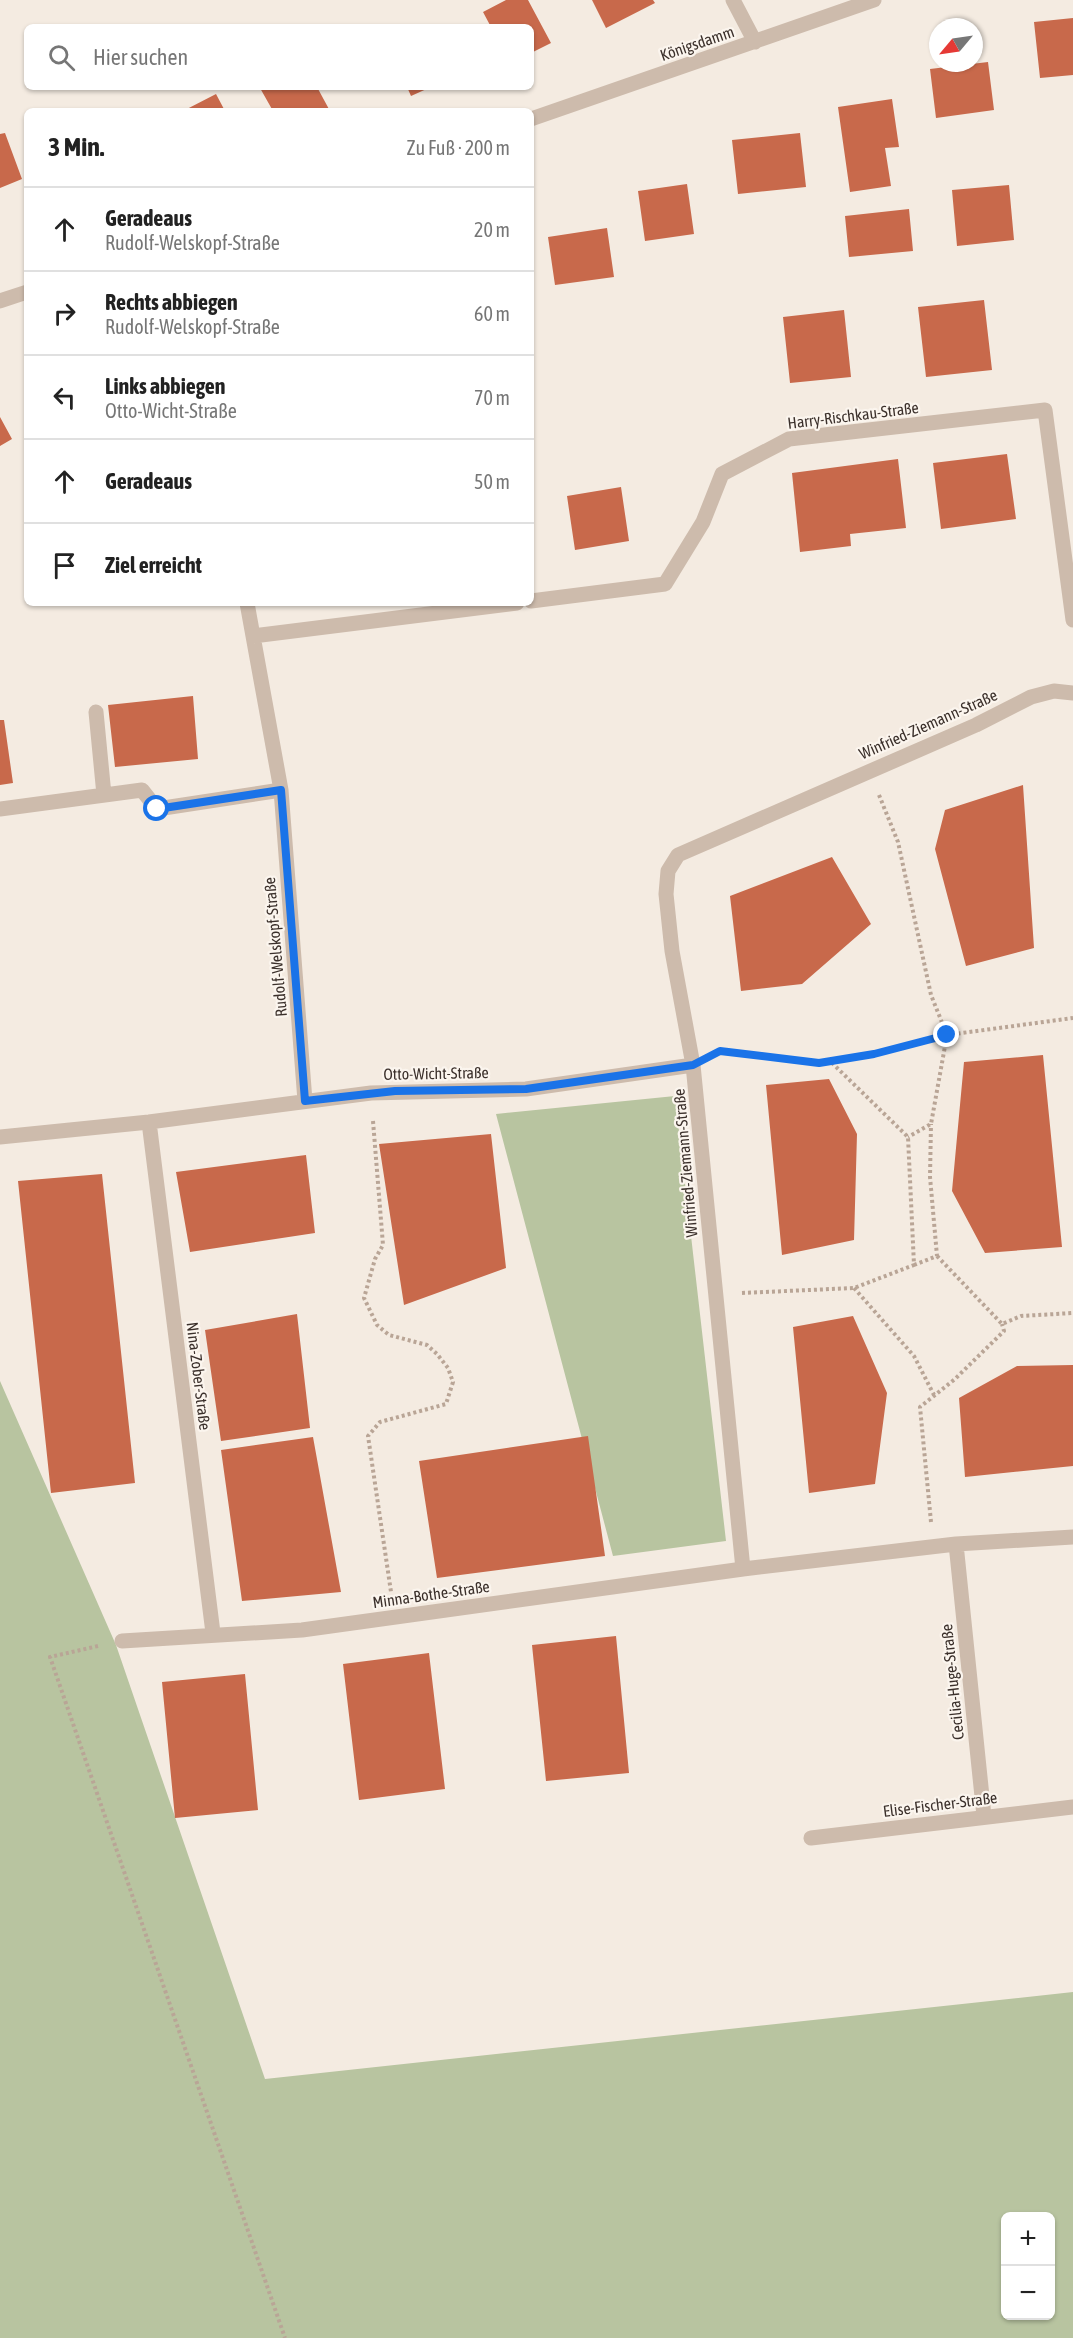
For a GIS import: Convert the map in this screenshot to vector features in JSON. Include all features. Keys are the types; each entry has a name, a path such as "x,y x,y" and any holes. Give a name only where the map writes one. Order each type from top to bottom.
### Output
{"street":[{"path":"733,0 755,42"},
{"name":"Königsdamm","path":"534,118 874,0"},
{"path":"0,301 24,293"},
{"name":"Harry-Rischkau-Straße","path":"534,601 665,584 704,522 722,474 789,439 1045,410 1073,620"},
{"name":"Rudolf-Welskopf-Straße","path":"248,606 281,790 305,1101"},
{"path":"253,636 493,606"},
{"name":"Winfried-Ziemann-Straße","path":"743,1569 693,1065 672,951 666,894 668,871 678,855 869,769 976,725 1031,697 1054,690 1073,693"},
{"path":"96,712 104,795"},
{"path":"0,809 142,790 157,809 281,790"},
{"name":"Otto-Wicht-Straße","path":"0,1137 149,1122 371,1093 526,1089 693,1065"},
{"name":"Nina-Zober-Straße","path":"149,1122 213,1634"},
{"path":"743,1569 934,1546 1073,1537"},
{"name":"Cecilia-Huge-Straße","path":"956,1544 984,1816"},
{"name":"Minna-Bothe-Straße","path":"122,1641 302,1630 743,1569"},
{"name":"Elise-Fischer-Straße","path":"811,1838 1073,1807"}],"path":[{"path":"869,769 898,842 931,995 947,1035 931,1124 930,1177 937,1256 1002,1324 1004,1331 954,1379 920,1407 934,1546"},
{"path":"693,1065 720,1051 819,1063 874,1054 947,1035 1073,1018"},
{"path":"830,1061 908,1137 914,1265"},
{"path":"371,1093 383,1245 375,1259 364,1298 377,1325 389,1335 427,1345 448,1368 453,1382 446,1404 380,1422 368,1436 395,1617"},
{"path":"908,1137 931,1124"},
{"path":"716,1294 854,1288 937,1256"},
{"path":"854,1288 914,1356 934,1395"},
{"path":"1002,1324 1021,1316 1073,1313"},
{"path":"122,1641 50,1657 285,2338"}],"green space":[{"path":"675,1096 726,1541 613,1556 496,1114"},
{"path":"0,1381 116,1645 265,2079 1073,1992 1073,2338 0,2338"}],"building":[{"path":"506,0 528,0 551,43 534,52 534,24 489,24 483,12"},
{"path":"592,0 653,0 655,3 606,28"},
{"path":"1073,18 1073,75 1040,78 1034,22"},
{"path":"988,62 994,110 936,118 930,72 983,72 983,63"},
{"path":"261,90 319,90 328,108 271,108"},
{"path":"408,90 424,90 411,96"},
{"path":"216,94 223,108 189,108"},
{"path":"892,99 899,147 885,148 891,186 850,192 838,107"},
{"path":"5,133 22,179 0,188 0,134"},
{"path":"800,133 806,187 738,194 732,140"},
{"path":"687,184 694,234 645,241 638,191"},
{"path":"1009,185 1014,240 957,246 952,190"},
{"path":"909,209 913,251 849,257 845,216"},
{"path":"607,228 614,277 555,285 548,237"},
{"path":"984,300 992,370 926,377 918,307"},
{"path":"844,310 851,377 790,383 783,317"},
{"path":"0,417 12,439 0,446"},
{"path":"1007,454 1016,519 941,529 933,463"},
{"path":"898,459 906,528 850,534 851,546 800,552 792,473"},
{"path":"621,487 629,541 575,550 567,496"},
{"path":"193,696 198,759 115,767 108,705"},
{"path":"0,720 4,720 13,783 0,785"},
{"path":"1023,785 1034,948 966,966 935,849 945,810"},
{"path":"832,857 871,924 802,984 741,991 730,896"},
{"path":"1043,1055 1062,1247 985,1253 952,1191 964,1062"},
{"path":"829,1079 857,1134 854,1240 782,1255 766,1085"},
{"path":"491,1134 506,1268 404,1305 379,1144"},
{"path":"306,1155 315,1233 190,1252 176,1172"},
{"path":"102,1174 135,1483 51,1493 18,1181"},
{"path":"297,1314 310,1428 221,1441 205,1330"},
{"path":"853,1316 887,1393 875,1484 809,1493 793,1327"},
{"path":"1073,1365 1073,1466 965,1477 959,1398 1017,1366"},
{"path":"588,1436 605,1556 437,1578 419,1461"},
{"path":"313,1437 341,1592 242,1601 221,1450"},
{"path":"616,1636 629,1773 546,1781 532,1645"},
{"path":"429,1653 445,1789 359,1800 343,1664"},
{"path":"245,1674 258,1810 175,1818 162,1682"}],"route":[{"path":"157,809 281,790 292,957 305,1101 395,1091 526,1089 693,1065 720,1051 819,1063 874,1054 947,1035"}]}
